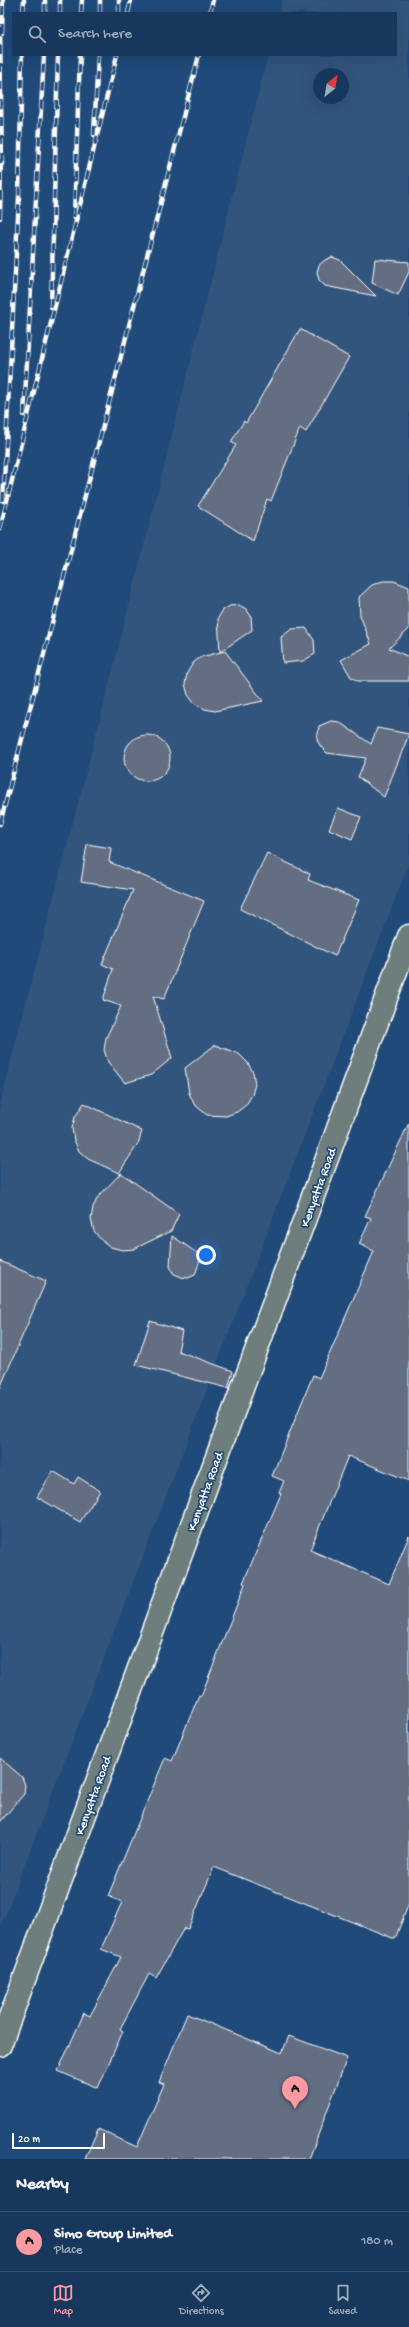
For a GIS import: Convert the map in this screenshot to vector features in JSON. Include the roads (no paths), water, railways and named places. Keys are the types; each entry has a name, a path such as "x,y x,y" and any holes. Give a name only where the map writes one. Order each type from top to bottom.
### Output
{"highway":[{"name":"Kenyatta Road","path":"0,2045 409,936"}],"railway":[{"path":"2,33 3,0"},
{"path":"23,12 24,0"},
{"path":"45,0 45,12"},
{"path":"60,0 60,12"},
{"path":"81,12 82,0"},
{"path":"100,0 100,12"},
{"path":"119,0 119,12"},
{"path":"128,12 131,0"},
{"path":"210,12 213,0"},
{"path":"0,27 2,164"},
{"path":"3,501 19,197 22,56"},
{"path":"24,415 44,56"},
{"path":"51,307 58,56"},
{"path":"74,217 80,56"},
{"path":"94,135 98,56"},
{"path":"0,529 117,56"},
{"path":"0,824 199,56"},
{"path":"0,218 1,159"}],"place":[{"name":"Simo Group Limited","path":"295,2109"}]}
